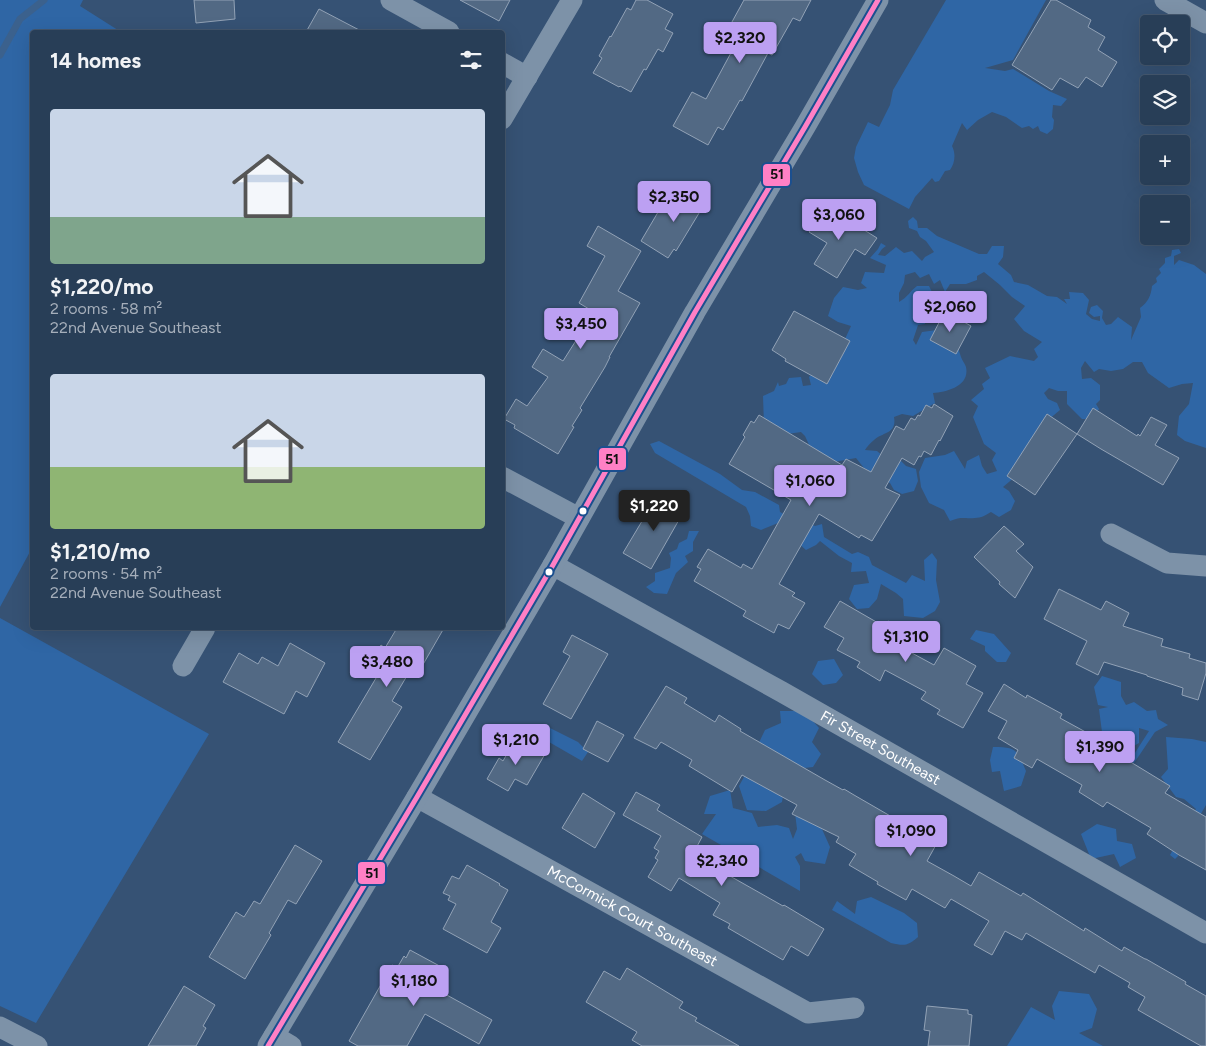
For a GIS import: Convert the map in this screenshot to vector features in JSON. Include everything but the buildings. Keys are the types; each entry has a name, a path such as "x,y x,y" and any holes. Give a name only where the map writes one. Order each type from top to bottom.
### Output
{"street":[{"path":"391,0 444,30"},
{"path":"505,114 572,0"},
{"path":"278,1043 417,796 553,565 696,312 878,0"},
{"path":"1165,0 1206,22"},
{"path":"505,65 527,77"},
{"path":"505,479 579,518"},
{"path":"1111,534 1167,563 1206,566"},
{"name":"Fir Street Southeast","path":"553,565 782,692 1206,933"},
{"path":"183,666 204,630"},
{"name":"McCormick Court Southeast","path":"417,796 808,1013 854,1008"},
{"path":"0,1028 37,1046"}],"shaded area":[{"path":"0,0 83,0 80,6 118,30 30,30 30,552 0,607"},
{"path":"946,0 1046,0 1013,60 985,68 1005,71 1013,69 1049,91 1067,99 1061,106 1053,105 1053,129 1047,134 1040,131 1038,126 1033,129 1029,126 1022,128 1006,117 992,112 978,120 967,130 962,123 952,146 954,161 952,167 950,170 945,171 939,181 935,182 932,178 915,197 909,209 864,185 854,158 856,147 868,122 879,127 890,105 893,90"},
{"path":"913,217 917,221 918,228 927,228 937,236 979,254 987,254 992,246 1004,246 1003,257 998,264 1011,275 1014,282 1028,285 1047,296 1057,297 1067,304 1064,299 1070,299 1069,292 1083,293 1089,300 1086,314 1092,319 1100,321 1100,316 1094,317 1089,313 1091,307 1097,305 1103,311 1102,318 1106,325 1111,324 1118,317 1132,327 1131,340 1141,317 1140,308 1147,301 1152,286 1157,282 1156,278 1161,273 1159,269 1165,263 1165,258 1171,256 1172,250 1179,249 1181,253 1174,256 1174,265 1179,260 1194,265 1206,274 1206,448 1185,441 1177,435 1179,416 1189,404 1193,383 1169,388 1148,373 1142,362 1133,362 1123,369 1111,371 1099,369 1094,372 1085,361 1081,368 1082,379 1091,378 1100,385 1100,400 1096,404 1099,409 1096,414 1090,418 1082,419 1067,404 1067,391 1049,388 1044,393 1048,399 1057,403 1060,410 1048,420 1016,476 1003,487 1009,491 1015,501 1011,510 999,517 991,512 979,517 960,518 950,521 944,510 929,503 921,487 919,472 925,458 945,455 954,451 965,469 967,461 979,455 982,466 987,474 997,471 992,460 996,453 984,444 973,417 978,406 971,400 984,389 982,384 990,378 985,368 1010,356 1034,361 1038,357 1034,349 1042,342 1024,331 1014,319 1025,306 984,272 977,276 977,280 966,284 950,284 945,292 940,280 934,284 929,274 920,278 915,272 905,275 904,283 899,293 899,302 917,286 929,286 934,296 930,306 922,307 927,311 925,324 918,325 913,340 916,345 922,332 937,330 955,334 961,358 966,367 966,374 961,383 951,389 933,393 935,403 913,416 902,414 894,417 891,430 874,440 865,450 877,451 885,458 898,458 906,466 916,469 918,481 914,491 902,494 894,490 890,483 864,468 856,458 828,463 811,449 801,432 787,434 764,425 763,396 774,391 778,382 779,386 786,384 789,378 801,377 803,386 811,385 809,377 845,339 851,326 838,322 828,316 834,298 843,287 858,290 867,288 861,283 865,272 884,273 886,265 870,258 881,243 886,246 878,255 885,256 896,247 904,253 912,251 922,261 934,252 917,231 909,228 908,221"},
{"path":"659,441 720,474 742,490 755,492 779,505 780,512 793,519 799,518 815,526 822,524 824,537 852,554 858,552 869,557 872,565 906,583 912,575 925,581 924,560 932,553 937,560 936,580 940,602 935,611 923,618 904,616 903,599 881,584 877,599 869,608 857,609 849,599 854,585 869,583 866,571 851,572 852,563 839,556 820,541 806,550 798,543 799,534 778,523 761,530 751,526 750,516 746,507 655,453 650,444"},
{"path":"689,531 699,531 693,542 693,551 685,556 688,562 676,573 667,594 654,593 646,587 655,581 655,573 670,568 671,558 669,553 677,549 679,543 687,539"},
{"path":"0,618 209,734 36,1023 0,1006"},
{"path":"976,630 994,634 1011,653 1006,662 997,662 985,651 985,646 970,639"},
{"path":"834,659 843,675 836,683 823,685 812,674 818,661"},
{"path":"1102,676 1121,682 1121,696 1126,705 1134,702 1147,711 1156,710 1158,719 1168,725 1155,732 1126,775 1122,773 1149,731 1139,728 1139,743 1125,751 1113,747 1112,731 1102,732 1099,709 1108,707 1098,705 1094,687"},
{"path":"780,711 804,711 819,728 812,742 821,754 813,767 795,769 756,749 765,730 781,723"},
{"path":"544,725 578,742 588,752 582,761 542,738 539,732"},
{"path":"1166,737 1206,742 1206,805 1184,843 1177,851 1178,856 1175,859 1170,855 1196,809 1184,799 1176,797 1161,777 1168,769"},
{"path":"993,747 1012,749 1018,754 1026,771 1021,786 1004,791 1000,771 992,772 990,760"},
{"path":"749,768 785,782 782,802 766,811 747,810 739,786"},
{"path":"730,790 733,808 752,813 758,827 777,825 789,828 793,839 797,829 795,813 817,818 830,847 825,864 805,861 801,853 795,857 800,866 800,891 702,834 716,814 704,814 710,796"},
{"path":"1097,824 1116,829 1117,841 1132,844 1136,858 1120,867 1114,854 1091,859 1081,834"},
{"path":"871,897 904,913 917,923 918,937 906,944 891,943 832,910 837,901 855,914 857,901"},
{"path":"1059,991 1089,994 1097,1009 1092,1028 1079,1033 1103,1046 1007,1046 1031,1007 1055,1020 1052,1006"}],"waterway":[{"path":"0,55 20,19 44,0"}],"transit line":[{"name":"51","path":"268,1046 553,565 695,312 878,0"}]}
